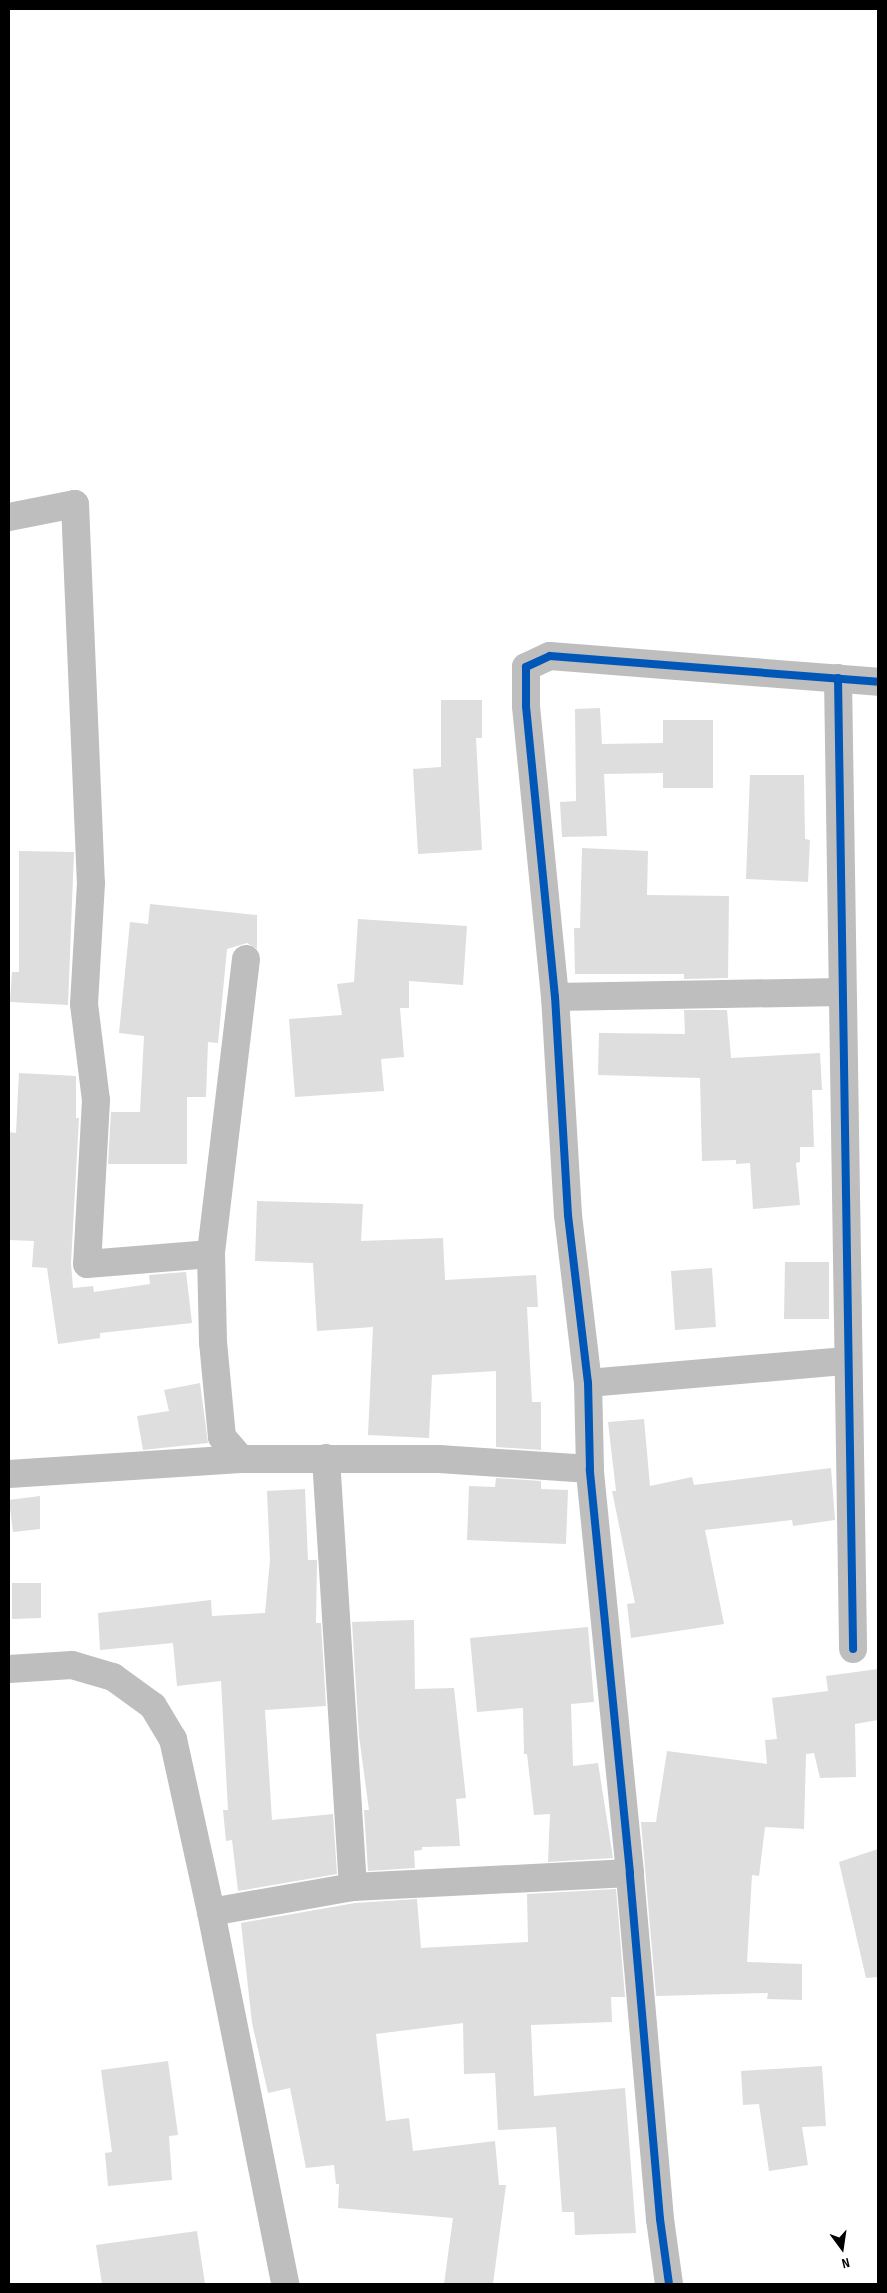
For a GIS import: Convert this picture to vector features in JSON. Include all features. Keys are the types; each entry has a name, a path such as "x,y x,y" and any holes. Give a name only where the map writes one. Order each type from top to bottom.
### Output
{"street":[{"path":"9,517 75,504 91,883 84,1004 96,1100 87,1264 211,1254"},
{"path":"669,2284 645,2059 630,1873 590,1469 588,1383 568,1215 555,998 526,706 526,667 550,656 878,682"},
{"path":"838,678 846,1361 853,1649"},
{"path":"241,1459 222,1437 216,1398 211,1254 246,958"},
{"path":"555,998 842,992"},
{"path":"588,1383 846,1361"},
{"path":"9,1474 241,1459 326,1458 439,1459 590,1469"},
{"path":"326,1458 353,1887"},
{"path":"9,1669 72,1664 113,1677 153,1706 172,1739 211,1912 285,2284"},
{"path":"211,1912 353,1887 630,1873"}],"building":[{"path":"441,700 482,700 482,738 476,738 482,850 418,854 413,769 441,767"},
{"path":"600,708 602,744 663,743 663,720 713,720 713,788 663,788 663,773 604,774 607,836 562,837 560,802 576,801 575,709"},
{"path":"750,775 804,775 805,839 810,840 808,882 746,879"},
{"path":"582,848 648,851 647,895 729,896 728,978 684,979 684,974 575,974 574,928 580,928"},
{"path":"19,851 74,852 68,1005 10,1002 12,972 19,972"},
{"path":"150,904 257,915 257,949 247,943 227,949 218,1043 208,1042 206,1097 187,1097 187,1164 108,1164 111,1112 140,1112 144,1036 119,1033 130,922 148,924"},
{"path":"358,919 467,926 463,985 409,981 409,1008 400,1008 404,1057 381,1059 384,1091 295,1097 289,1019 342,1015 337,984 354,982"},
{"path":"684,1010 727,1010 731,1058 820,1053 822,1090 812,1090 814,1147 800,1147 800,1162 796,1163 800,1205 753,1209 750,1163 736,1164 736,1160 702,1161 700,1078 598,1075 599,1033 685,1034"},
{"path":"19,1073 76,1076 76,1118 79,1118 71,1263 73,1288 93,1286 94,1292 150,1284 149,1275 186,1272 192,1323 100,1333 100,1338 58,1344 47,1268 32,1267 34,1241 9,1240 9,1132 16,1133"},
{"path":"257,1201 363,1204 361,1241 443,1238 445,1280 536,1275 538,1307 527,1307 532,1402 541,1402 541,1450 496,1447 496,1371 432,1375 429,1438 368,1435 373,1327 317,1331 313,1263 255,1261"},
{"path":"785,1262 829,1262 829,1319 784,1319"},
{"path":"712,1268 716,1327 675,1330 671,1271"},
{"path":"200,1383 208,1443 143,1450 137,1416 169,1411 164,1390"},
{"path":"644,1419 650,1486 692,1477 694,1485 831,1468 835,1520 793,1526 792,1520 705,1530 724,1624 631,1638 627,1604 635,1603 612,1491 616,1491 608,1422"},
{"path":"496,1478 541,1481 541,1489 568,1490 566,1544 467,1540 469,1486 495,1487"},
{"path":"305,1489 308,1560 317,1560 316,1623 321,1623 326,1706 265,1710 272,1820 333,1814 337,1874 238,1891 232,1840 226,1841 223,1810 228,1810 221,1681 177,1686 173,1643 100,1650 98,1613 211,1600 212,1616 265,1613 270,1560 267,1491"},
{"path":"40,1496 40,1529 13,1532 9,1500"},
{"path":"12,1583 41,1583 41,1618 12,1619"},
{"path":"414,1620 415,1689 454,1688 466,1798 456,1799 460,1846 422,1847 422,1850 414,1851 415,1868 368,1871 364,1810 369,1810 359,1736 352,1622"},
{"path":"588,1627 594,1702 571,1704 573,1766 598,1763 613,1858 548,1862 550,1814 534,1815 527,1754 524,1754 523,1708 477,1712 470,1638"},
{"path":"878,1669 878,1720 855,1724 856,1777 820,1778 814,1753 806,1754 804,1829 765,1827 759,1876 752,1875 747,1962 802,1964 802,2000 767,1999 768,1993 656,1996 641,1822 656,1822 667,1751 767,1764 765,1740 777,1739 772,1698 828,1691 826,1676"},
{"path":"878,1849 878,1977 866,1978 839,1862"},
{"path":"616,1889 625,1997 611,1997 612,2022 531,2025 534,2096 625,2088 636,2233 575,2235 574,2212 562,2212 556,2127 498,2130 495,2073 464,2074 463,2023 376,2034 386,2121 409,2118 413,2151 495,2141 499,2185 506,2185 493,2284 444,2284 453,2218 338,2208 339,2184 336,2184 334,2165 306,2168 290,2088 268,2093 252,2023 241,1923 355,1903 417,1899 421,1948 528,1942 527,1894"},
{"path":"168,2061 178,2135 169,2136 172,2180 108,2186 105,2153 112,2152 101,2070"},
{"path":"822,2066 826,2126 802,2127 808,2165 769,2171 759,2104 743,2105 741,2071"},
{"path":"197,2231 205,2284 102,2284 96,2245"}],"cycle path":[{"path":"669,2284 660,2219 630,1873 590,1469 588,1383 568,1215 555,997 526,706 526,667 550,656 878,682"},
{"path":"838,678 853,1649"}]}
